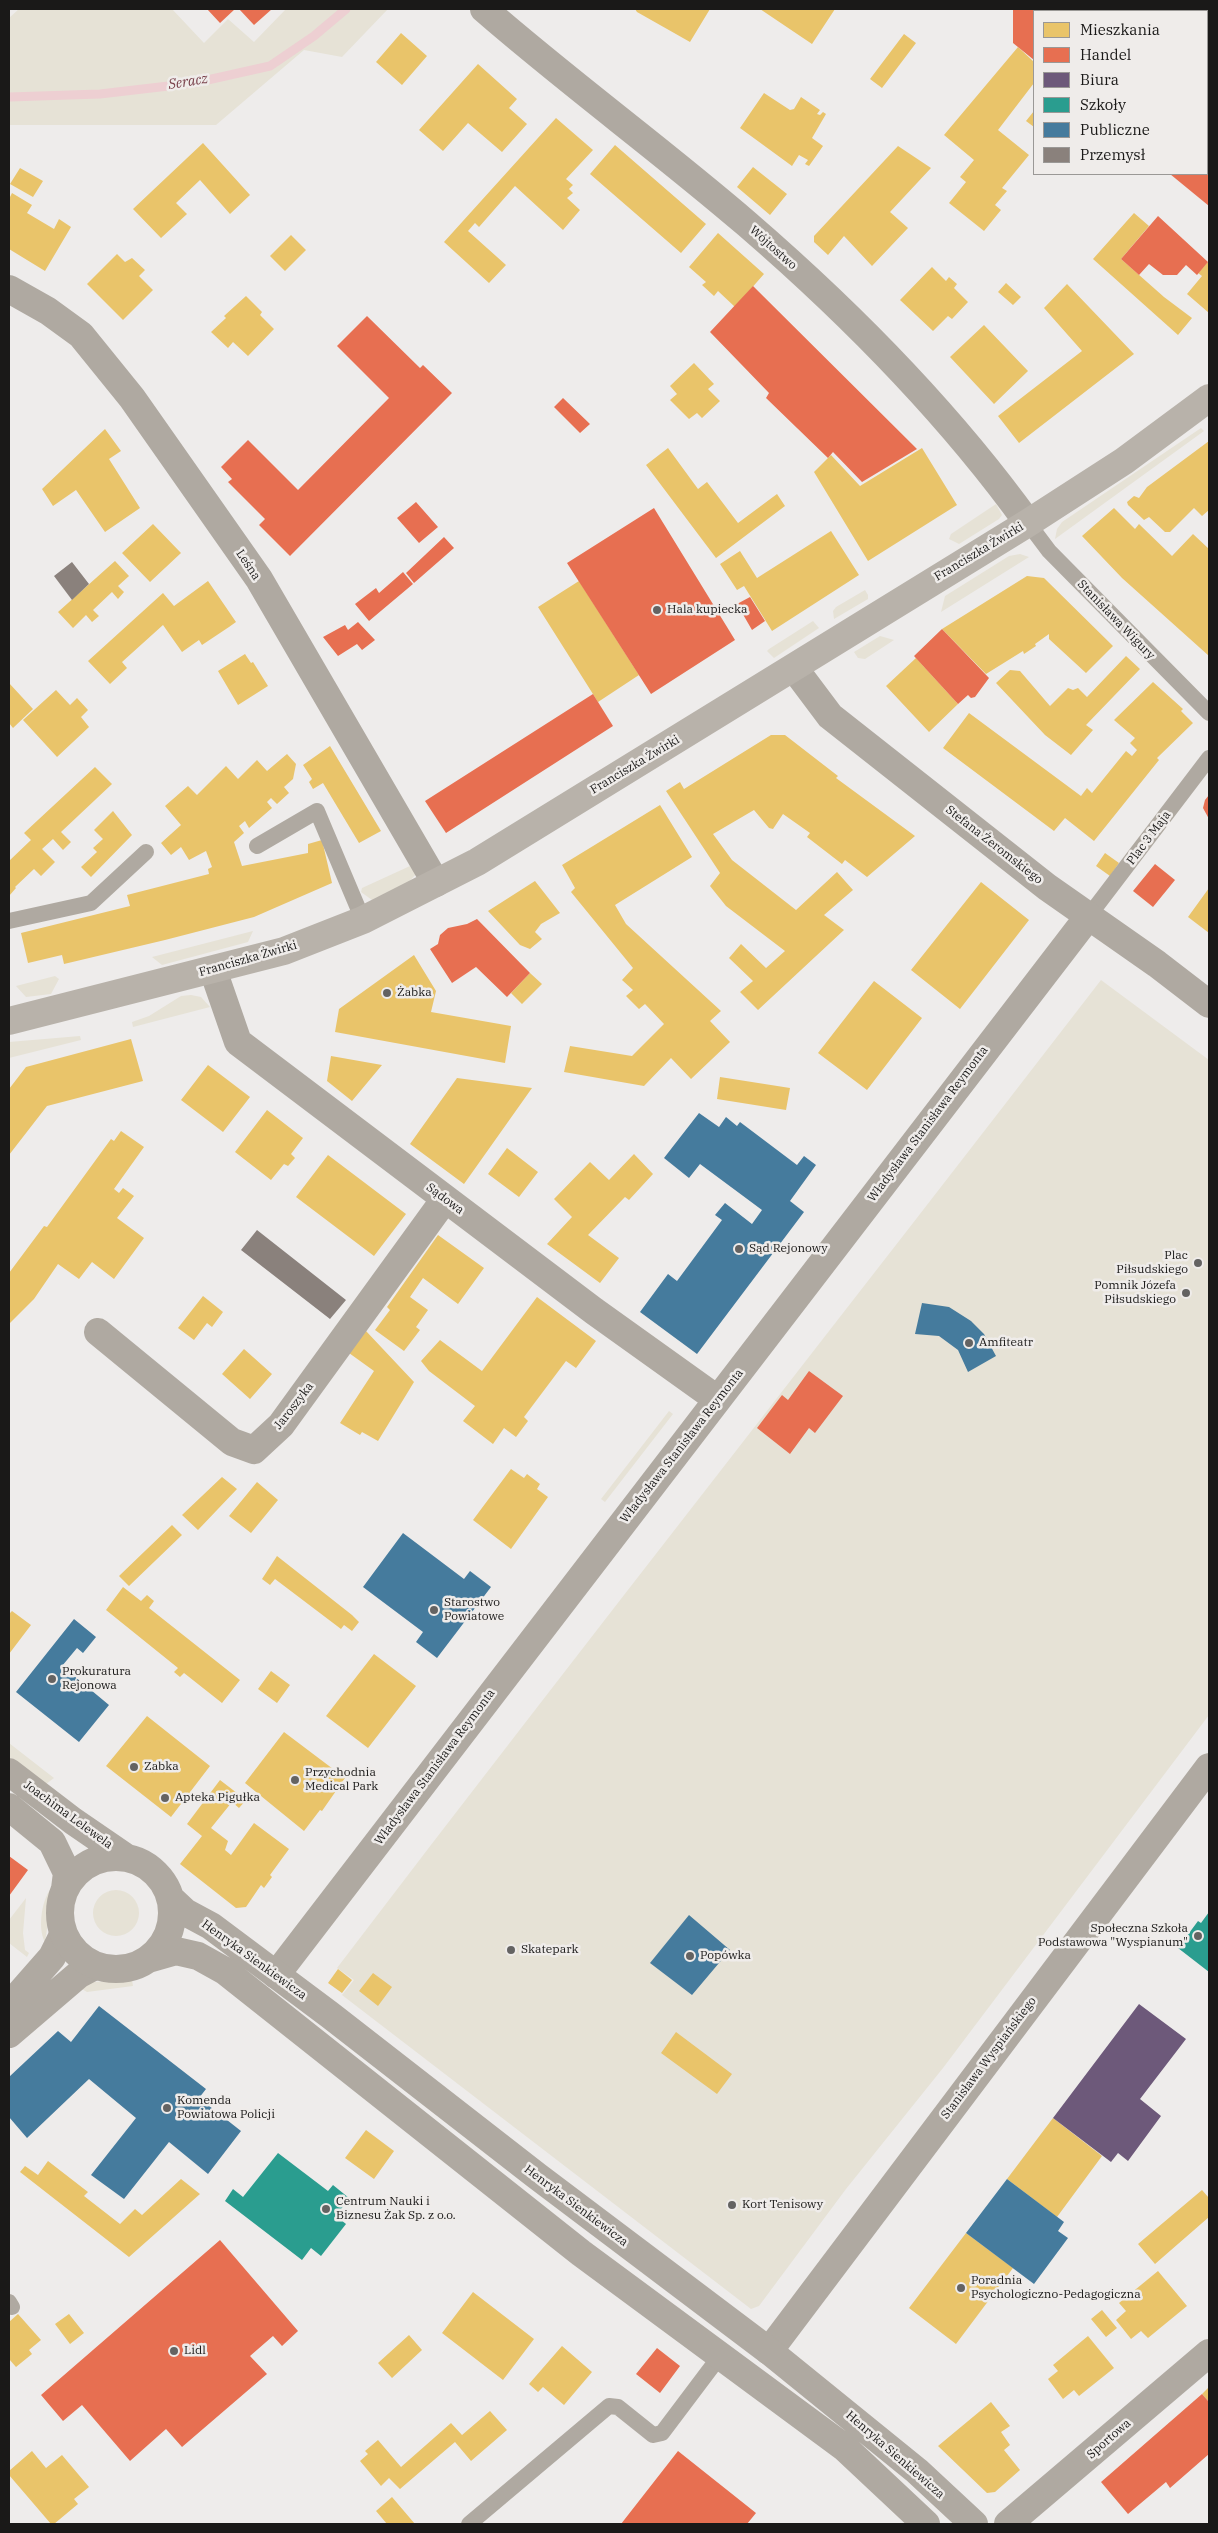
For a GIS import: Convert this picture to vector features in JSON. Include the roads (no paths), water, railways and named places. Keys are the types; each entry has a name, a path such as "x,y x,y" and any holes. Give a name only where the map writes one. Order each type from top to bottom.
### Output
{"main road":[{"name":"Franciszka Żwirki","path":"9,1021 284,951 363,920 477,862 1028,522 1124,461 1209,398"}],"street":[{"name":"Wójtostwo","path":"484,9 779,252 912,379 1004,488 1028,522"},
{"name":"Leśna","path":"9,289 48,311 81,335 132,398 259,579 436,883"},
{"name":"Stefana Żeromskiego","path":"794,668 830,716 1047,887 1157,964 1209,1004"},
{"name":"Władysława Stanisława Reymonta","path":"269,1970 717,1399 1088,917"},
{"name":"Sądowa","path":"213,970 238,1042 594,1311 717,1399"},
{"name":"Jaroszyka","path":"98,1332 232,1442 254,1450 281,1425 445,1199"},
{"name":"Stanisława Wyspiańskiego","path":"768,2351 1209,1766"},
{"name":"Joachima Lelewela","path":"9,1772 73,1821 127,1858"},
{"path":"9,1807 52,1842 67,1873 59,1912 63,1935 76,1954 95,1966 120,1970 133,1967 148,1959 163,1944 171,1924 170,1898 166,1887 156,1874 143,1864 127,1858 109,1857 90,1862 75,1873 65,1889"},
{"name":"Henryka Sienkiewicza","path":"170,1898 185,1912 211,1926 768,2351 916,2471 974,2524"},
{"path":"9,2006 52,1957 63,1935"},
{"name":"Henryka Sienkiewicza","path":"148,1959 176,1951 198,1956 225,1970 566,2241 845,2448 926,2524"},
{"path":"9,2034 78,1975 95,1966"},
{"name":"Sportowa","path":"1008,2524 1209,2353"}],"lane":[{"name":"Stanisława Wigury","path":"1028,522 1048,551 1209,713"},
{"name":"Plac 3 Maja","path":"1088,917 1209,758"},
{"path":"256,846 317,811 363,920"},
{"path":"9,922 91,903 146,852"},
{"path":"469,2524 608,2406 618,2406 653,2435 662,2433 720,2356"}],"waterway":[{"name":"Seracz","path":"9,97 100,94 194,83 270,66 314,36 346,9"}],"place":[{"name":"Hala kupiecka","path":"657,610"},
{"name":"Żabka","path":"387,993"},
{"name":"Sąd Rejonowy","path":"739,1249"},
{"name":"Plac Piłsudskiego","path":"1198,1263"},
{"name":"Pomnik Józefa Piłsudskiego","path":"1186,1293"},
{"name":"Amfiteatr","path":"969,1343"},
{"name":"Starostwo Powiatowe","path":"434,1610"},
{"name":"Prokuratura Rejonowa","path":"52,1679"},
{"name":"Zabka","path":"134,1767"},
{"name":"Przychodnia Medical Park","path":"295,1780"},
{"name":"Apteka Pigułka","path":"165,1798"},
{"name":"Społeczna Szkoła Podstawowa \"Wyspianum\"","path":"1198,1936"},
{"name":"Skatepark","path":"511,1950"},
{"name":"Popówka","path":"690,1956"},
{"name":"Komenda Powiatowa Policji","path":"167,2108"},
{"name":"Kort Tenisowy","path":"732,2205"},
{"name":"Centrum Nauki i Biznesu Żak Sp. z o.o.","path":"326,2209"},
{"name":"Poradnia Psychologiczno-Pedagogiczna","path":"961,2288"},
{"name":"Lidl","path":"174,2351"}]}
